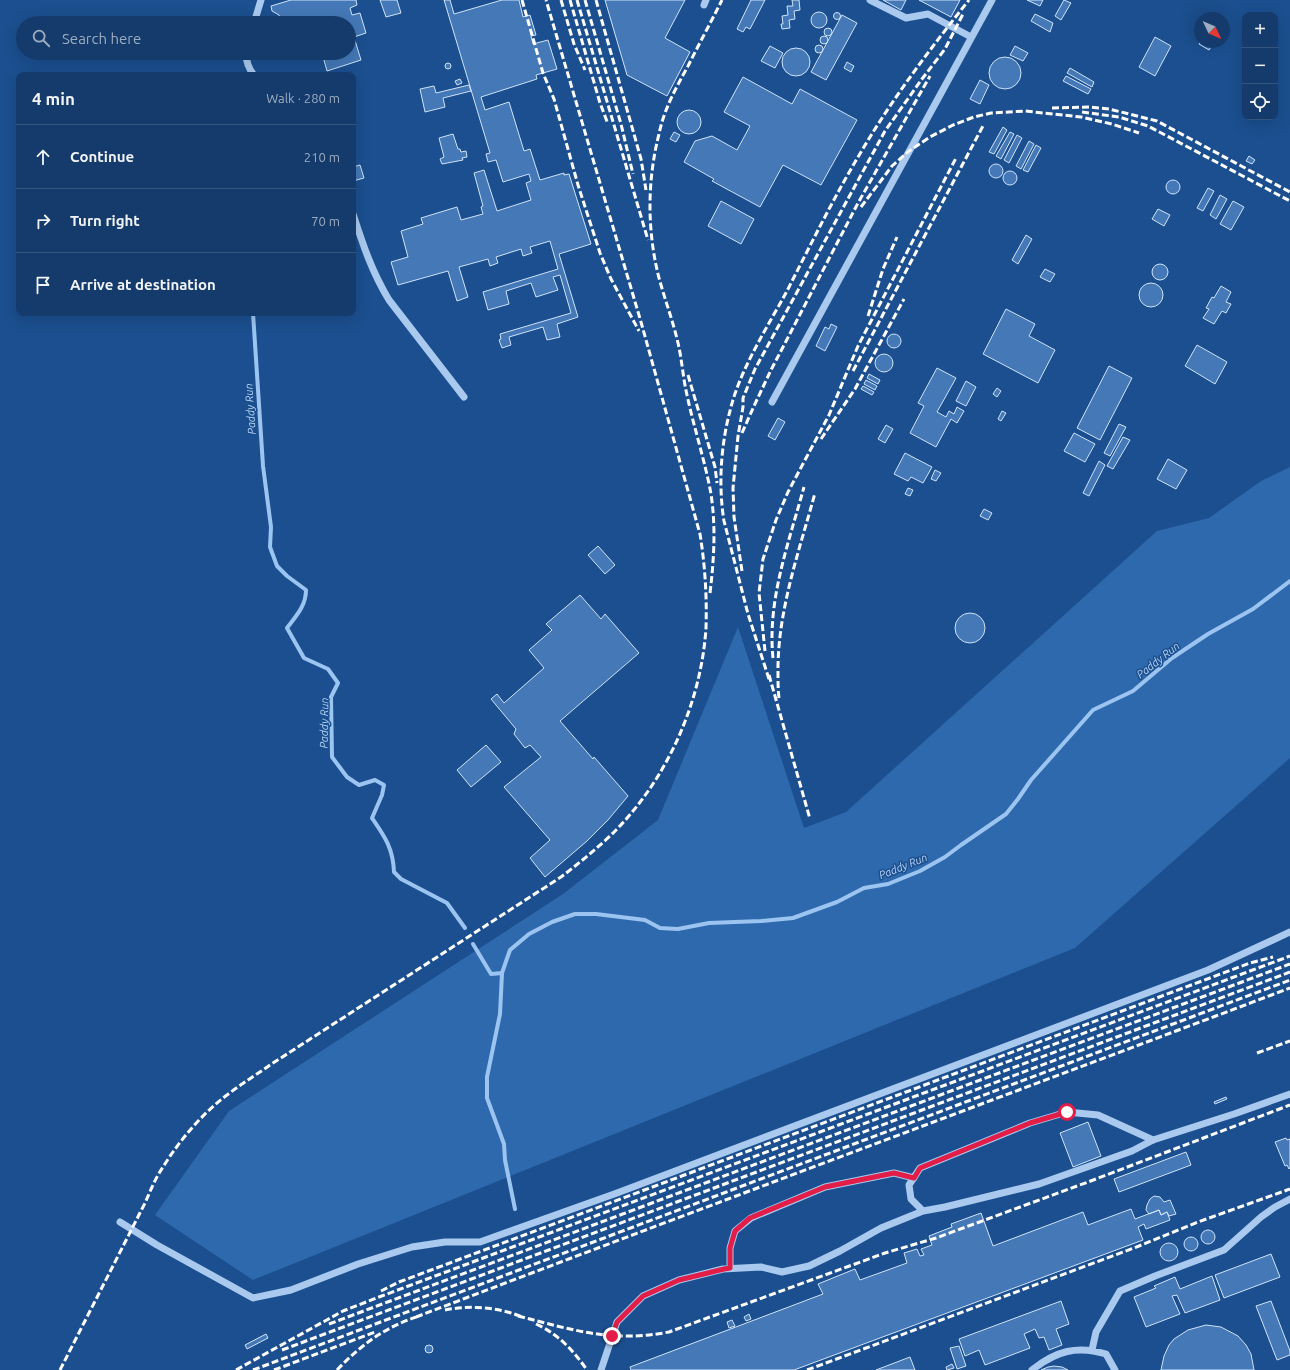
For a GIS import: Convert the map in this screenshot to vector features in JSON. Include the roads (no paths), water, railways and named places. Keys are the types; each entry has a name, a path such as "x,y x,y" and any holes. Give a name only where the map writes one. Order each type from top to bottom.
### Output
{"lane":[{"path":"256,16 261,0"},
{"path":"870,0 906,18 928,14 971,37"},
{"path":"772,402 992,0"},
{"path":"246,60 252,72"},
{"path":"356,223 368,260 375,276 389,300 464,397"},
{"path":"120,1222 157,1245 252,1298 291,1290 358,1264 412,1246 445,1242 480,1242 509,1232 617,1193 1208,970 1290,932"},
{"path":"601,1370 617,1322 643,1296 679,1280 730,1268 761,1267 782,1272 809,1266 840,1251 881,1228 924,1211 1039,1184 1132,1151 1153,1140 1290,1094"},
{"path":"924,1211 911,1198 909,1185 920,1168 1030,1123 1067,1112 1098,1115 1153,1140"},
{"path":"730,1268 730,1248 735,1231 750,1218 825,1187 894,1173 914,1178"},
{"path":"1092,1350 1096,1332 1120,1292 1155,1276 1224,1250 1261,1217 1290,1199"},
{"path":"1032,1370 1045,1360 1068,1350 1092,1350 1106,1354 1115,1370"}],"waterway":[{"name":"Paddy Run","path":"253,316 263,466 271,527 270,547 277,566 287,576 306,590 306,596 302,606 287,628 304,658 328,669 338,683 331,697 332,757 347,777 359,785 375,780 384,785 382,795 372,818 388,843 392,856 394,872 401,879 447,903 465,928"},
{"name":"Paddy Run","path":"473,944 491,974 502,973 510,950 529,934 552,922 575,914 596,914 645,920 660,928 678,929 709,923 793,918 837,902 864,888 888,884 920,871 945,857 1006,814 1031,780 1093,710 1133,691 1172,658 1208,634 1253,609 1290,581"},
{"path":"502,973 500,1014 487,1077 487,1098 504,1144 505,1160 515,1209"}],"railway":[{"path":"522,0 543,73 554,99 578,185 600,253 611,279 639,331"},
{"path":"60,1370 158,1175 180,1142 207,1112 243,1083 561,877 586,857 610,836 630,815 648,792 677,741 688,714 697,686 703,657 706,628 705,581 700,534 641,322 546,0"},
{"path":"561,0 574,44 585,70"},
{"path":"570,0 600,103 608,124"},
{"path":"577,0 648,240"},
{"path":"585,0 621,124 633,174"},
{"path":"596,0 641,159 646,190"},
{"path":"710,593 714,544 714,519 711,494 687,395 678,343 655,260 652,242 650,206 652,170 655,152 667,107 722,0"},
{"path":"769,679 748,614 724,521 722,507 721,478 723,449 735,392 748,362 851,169 873,132 926,56 969,0"},
{"path":"742,571 734,517 733,488 743,398 755,369 885,131 945,49 964,12"},
{"path":"742,433 771,370 858,203 930,76"},
{"path":"1052,108 1089,107 1109,109 1157,121 1290,192"},
{"path":"861,207 892,166 909,151 930,137 953,125 974,117 991,113 1025,111 1081,117 1112,124 1139,133"},
{"path":"1082,112 1119,117 1148,126 1290,201"},
{"path":"853,371 984,124"},
{"path":"765,651 759,593 763,559 776,520 788,492 829,415 858,346 956,158"},
{"path":"868,316 883,269 897,237"},
{"path":"821,439 855,389 904,299"},
{"path":"688,375 715,467 717,483"},
{"path":"773,658 772,636 776,593 786,550 804,487"},
{"path":"779,698 779,651 785,605 815,493"},
{"path":"769,675 810,819"},
{"path":"236,1370 343,1311 1290,956"},
{"path":"381,1291 399,1282 1250,963 1273,957"},
{"path":"329,1324 1290,964"},
{"path":"282,1350 1290,972"},
{"path":"253,1370 1290,980"},
{"path":"416,1317 1290,988"},
{"path":"1257,1053 1290,1041"},
{"path":"518,1316 575,1330 611,1335 629,1336 669,1332 885,1253 936,1238 1290,1105"},
{"path":"807,1370 1134,1248 1198,1222 1290,1189"},
{"path":"445,1310 474,1307 504,1311 522,1317"},
{"path":"337,1370 355,1352 375,1337 396,1325 420,1316"},
{"path":"536,1324 564,1343 587,1370"},
{"path":"274,1370 375,1332"}]}
